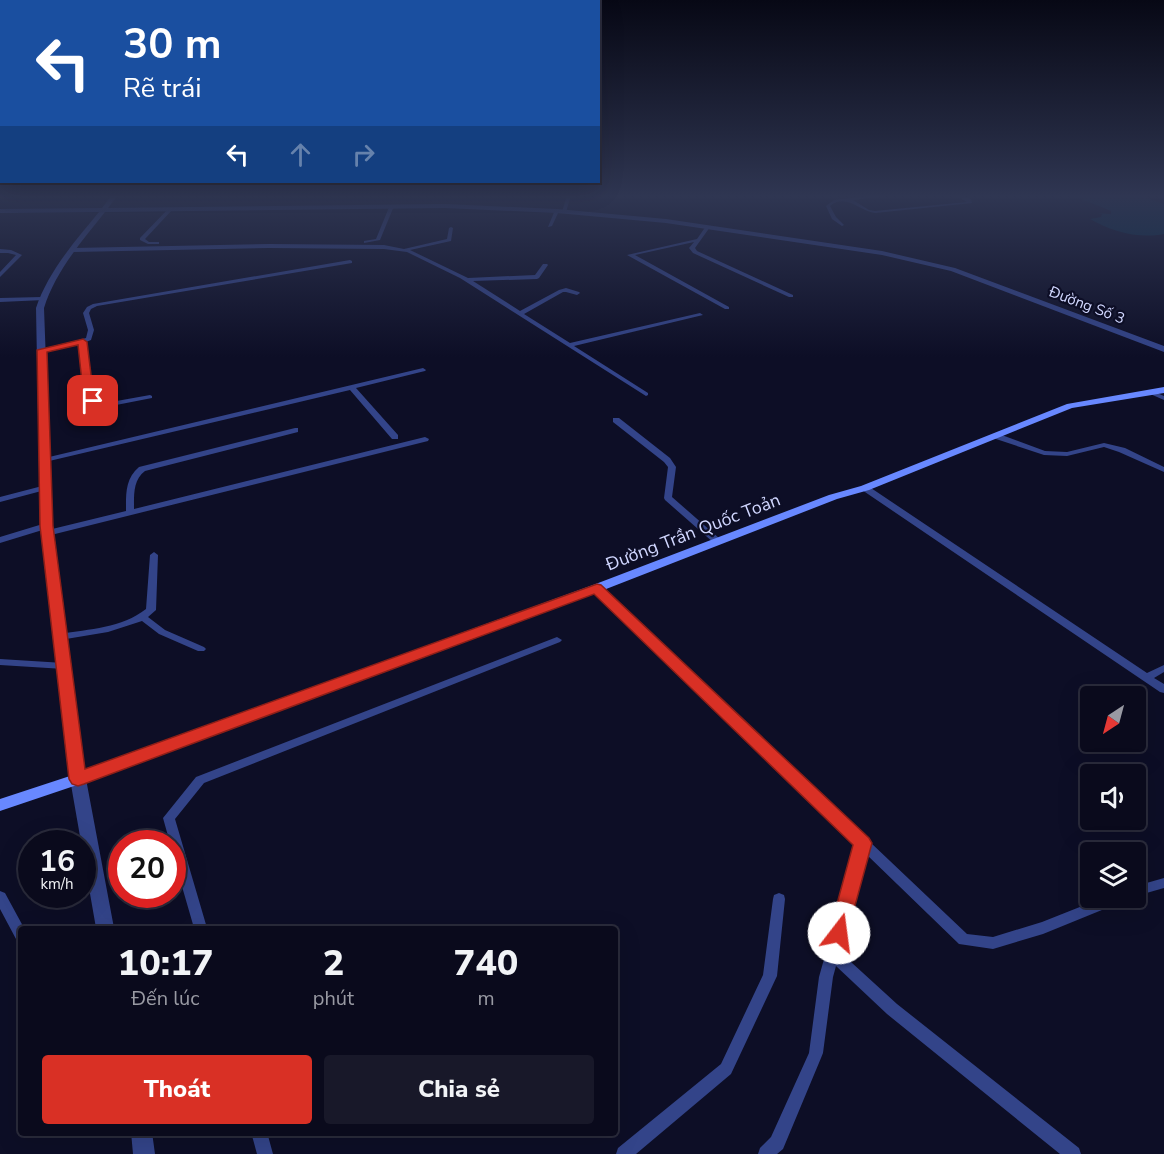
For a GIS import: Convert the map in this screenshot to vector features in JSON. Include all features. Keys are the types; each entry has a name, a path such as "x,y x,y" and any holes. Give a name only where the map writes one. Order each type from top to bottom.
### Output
{"main road":[{"name":"Đường Trần Quốc Toản","path":"0,805 78,779 597,588 833,497 865,488 1070,406 1164,390"}],"street":[{"name":"Đường Số 3","path":"854,249 953,268 1164,349"},
{"path":"73,250 42,299 47,529 78,779 105,926"},
{"path":"142,1136 144,1154"}],"lane":[{"path":"73,250 129,249"},
{"path":"403,249 466,280 646,394"},
{"path":"657,249 630,255 727,308"},
{"path":"693,249 695,252 791,296"},
{"path":"0,251 9,251 19,255 0,274"},
{"path":"42,350 89,339 91,330 86,313 95,305 350,262"},
{"path":"466,280 537,277 545,265"},
{"path":"519,314 561,291 577,293"},
{"path":"0,300 42,299"},
{"path":"569,345 700,315"},
{"path":"83,342 88,391 93,401 111,404 150,397"},
{"path":"45,460 423,370"},
{"path":"351,387 394,436"},
{"path":"1150,392 1164,398"},
{"path":"616,420 667,460 672,467 668,498 717,541"},
{"path":"130,513 132,480 134,474 142,469 294,430"},
{"path":"996,436 1044,453 1067,454 1104,445 1122,450 1164,470"},
{"path":"0,540 130,513 425,439"},
{"path":"0,500 46,487"},
{"path":"865,488 1164,689"},
{"path":"60,637 144,618 151,610 154,555"},
{"path":"597,588 964,940 993,943 1043,928 1092,908"},
{"path":"144,618 162,632 201,649"},
{"path":"199,926 169,818 200,780 556,640"},
{"path":"0,662 64,666"},
{"path":"1147,677 1164,668"},
{"path":"773,1150 816,1053 826,976 863,843"},
{"path":"1146,888 1164,883"},
{"path":"0,897 18,930"},
{"path":"624,1154 726,1068 770,976 779,899"},
{"path":"833,955 892,1010 1073,1154"},
{"path":"260,1136 265,1154"}],"route":[{"path":"93,401 88,391 83,342 42,350 46,526 78,779 597,588 863,843 839,933"}]}
